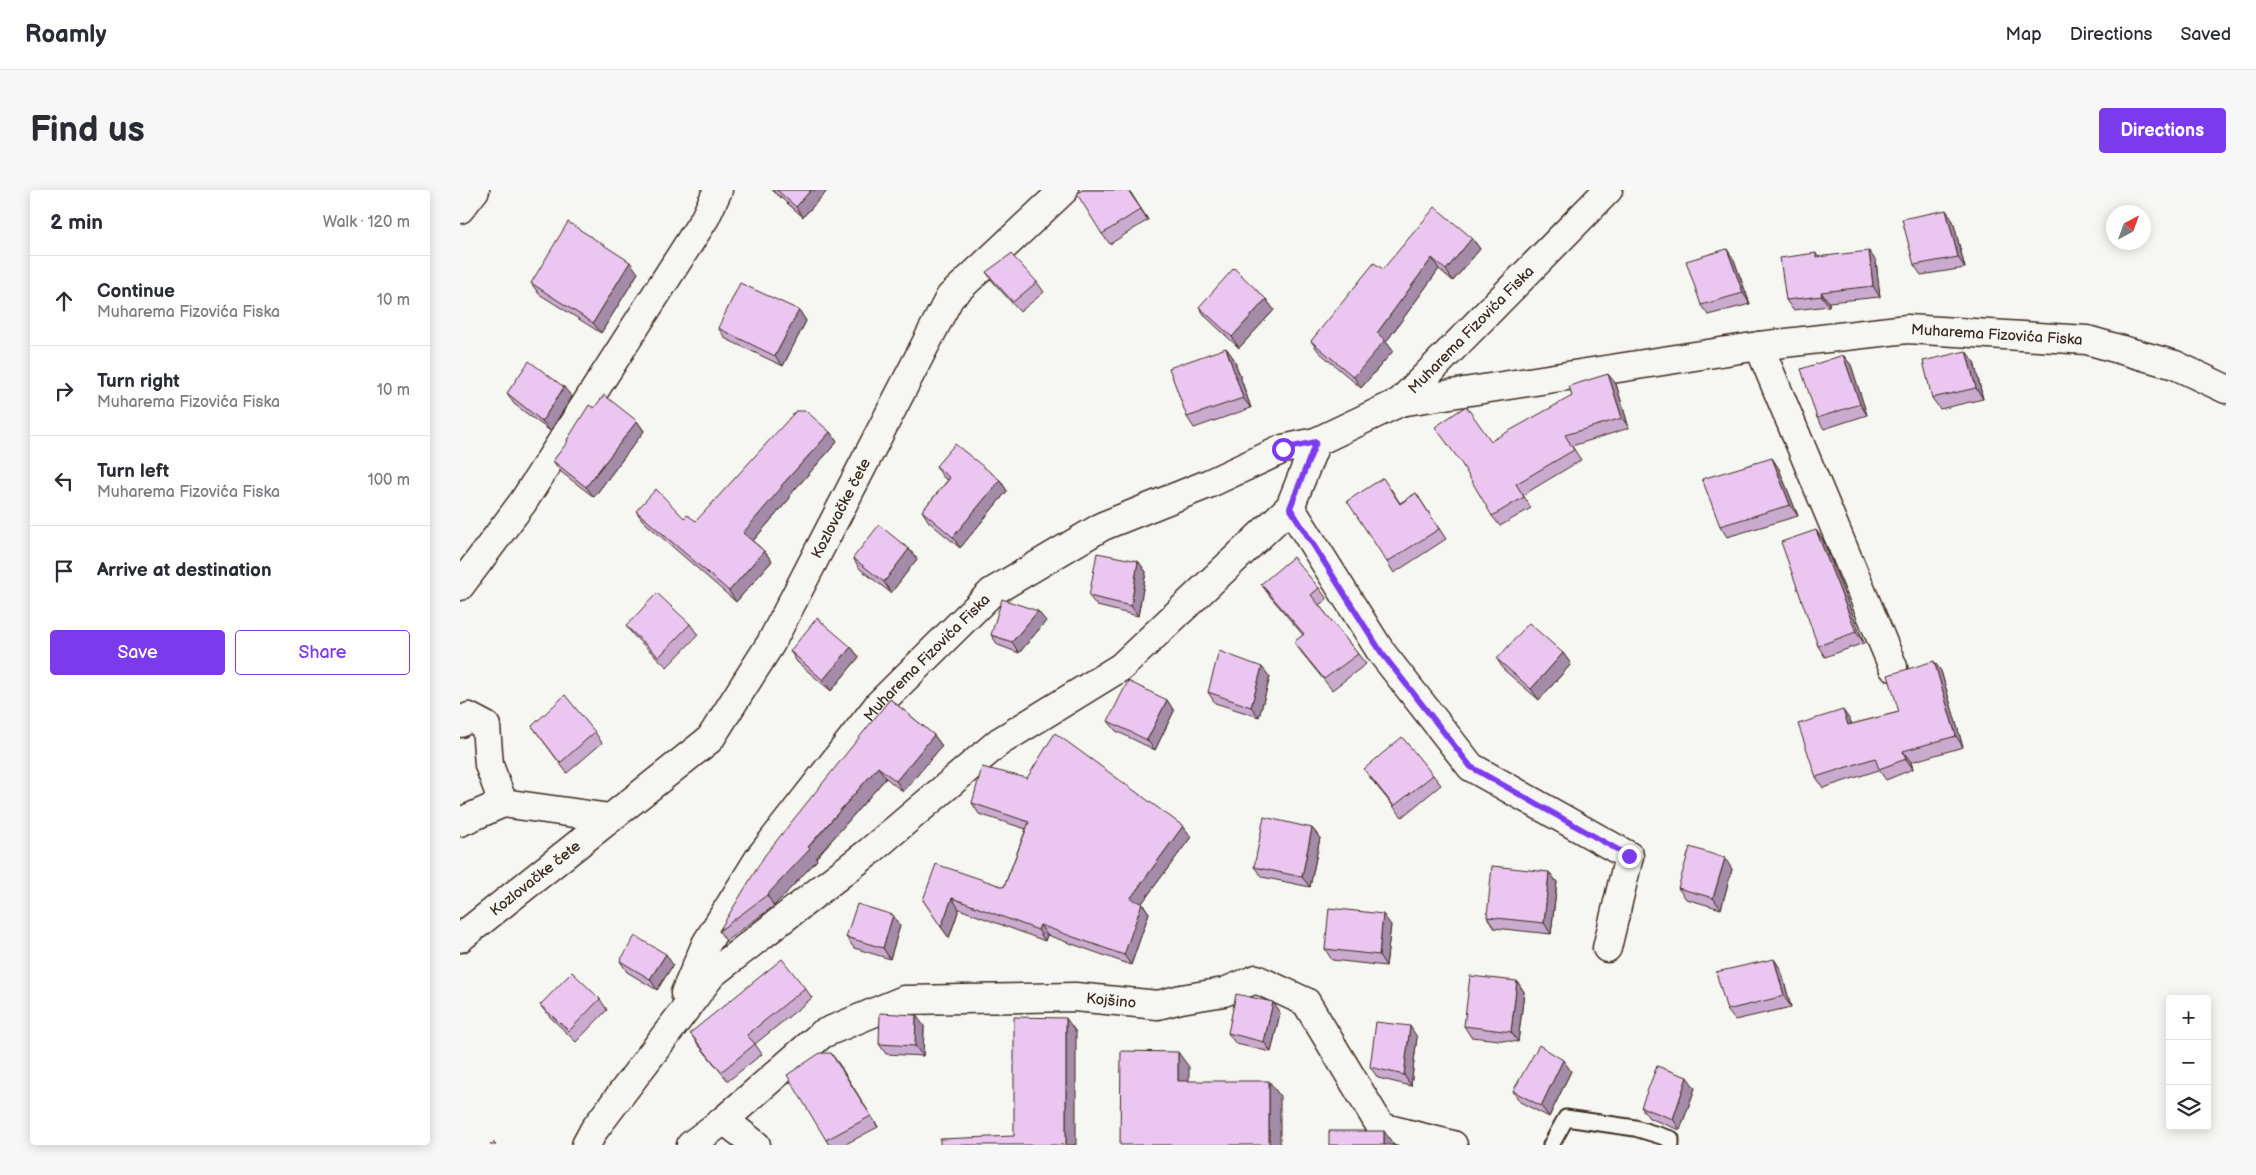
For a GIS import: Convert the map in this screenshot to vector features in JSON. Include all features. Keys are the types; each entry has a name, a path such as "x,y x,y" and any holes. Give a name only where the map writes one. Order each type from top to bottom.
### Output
{"street":[{"path":"460,209 475,190"},
{"path":"460,586 523,502 705,218 718,190"},
{"name":"Kozlovačke čete","path":"460,938 710,739 771,642 950,298 1064,190"},
{"name":"Muharema Fizovića Fiska","path":"1400,402 1608,190"},
{"name":"Muharema Fizovića Fiska","path":"672,1025 706,944 760,857 878,704 992,592 1103,526 1208,484 1283,449 1316,442 1400,402 1759,346 1907,329 2087,340 2175,366 2226,389"},
{"path":"1759,346 1893,667"},
{"name":"Muharema Fizovića Fiska","path":"586,1145 594,1130 712,974 869,852 999,742 1121,667 1290,508 1316,442"},
{"path":"1290,508 1381,652 1471,767 1629,856 1606,948"},
{"path":"460,723 469,717 486,726 489,765 503,803"},
{"path":"460,822 503,803 610,818"},
{"name":"Kojšino","path":"691,1145 724,1120 822,1034 904,1000 1075,998 1158,1005 1224,992 1256,979 1306,1002 1381,1128 1453,1145"},
{"path":"724,1120 756,1145"}],"lane":[{"path":"1551,1145 1566,1118 1635,1128 1671,1139 1672,1145"}],"building":[{"path":"777,190 811,190 796,207"},
{"path":"1082,190 1128,190 1141,209 1102,234 1077,194"},
{"path":"1435,207 1472,238 1446,270 1432,258 1377,333 1385,340 1354,377 1311,341 1374,263 1383,269"},
{"path":"1946,210 1958,257 1914,265 1902,219"},
{"path":"568,222 630,262 593,323 531,283"},
{"path":"1727,249 1743,293 1701,305 1686,261"},
{"path":"1869,251 1873,286 1821,292 1822,296 1786,300 1780,258 1816,253 1816,257"},
{"path":"1011,254 1037,282 1013,302 986,272"},
{"path":"1234,268 1266,299 1232,337 1199,307"},
{"path":"740,283 799,310 775,356 718,328"},
{"path":"1226,348 1243,398 1187,417 1169,368"},
{"path":"1966,351 1976,388 1932,398 1923,361"},
{"path":"1843,355 1860,404 1817,418 1801,369"},
{"path":"529,361 564,387 542,421 507,393"},
{"path":"1608,374 1622,418 1565,435 1574,450 1516,484 1524,497 1492,516 1460,461 1435,427 1466,406 1491,441 1572,396 1569,386"},
{"path":"604,395 637,421 586,487 553,461 568,441 589,405 594,408"},
{"path":"796,411 806,411 830,432 781,486 743,533 764,551 729,591 636,511 656,489 684,518 687,515 696,521"},
{"path":"955,444 1000,480 953,537 922,511 950,478 936,466"},
{"path":"1772,458 1790,505 1720,526 1702,479"},
{"path":"1383,478 1400,504 1416,493 1439,529 1387,562 1347,501"},
{"path":"879,525 909,549 884,582 853,558"},
{"path":"1816,530 1856,632 1818,646 1781,542"},
{"path":"1097,553 1138,561 1131,606 1089,596"},
{"path":"1293,557 1319,588 1311,595 1358,654 1324,679 1294,642 1304,634 1261,584"},
{"path":"657,593 690,624 659,657 626,626"},
{"path":"1002,599 1038,611 1012,642 991,635"},
{"path":"817,618 851,647 823,680 790,651"},
{"path":"1529,623 1563,653 1531,689 1497,659"},
{"path":"1219,651 1262,667 1251,707 1208,692"},
{"path":"1934,661 1956,736 1903,751 1906,759 1879,769 1875,758 1816,777 1798,724 1843,710 1848,725 1899,712 1888,675"},
{"path":"1128,681 1167,700 1147,740 1108,721"},
{"path":"565,695 595,732 560,763 532,726"},
{"path":"890,699 934,735 896,781 878,767 808,847 810,849 767,895 719,931 765,855"},
{"path":"1055,733 1183,826 1130,899 1142,903 1124,955 1040,925 1038,930 952,898 941,927 923,900 936,864 1004,887 1029,822 972,803 982,767 1027,778"},
{"path":"1402,737 1433,775 1394,806 1364,769"},
{"path":"1264,817 1312,828 1302,877 1254,867"},
{"path":"1690,847 1725,858 1713,898 1678,888"},
{"path":"1492,866 1549,872 1544,923 1487,917"},
{"path":"857,904 893,915 883,948 846,937"},
{"path":"1329,908 1383,914 1379,955 1325,949"},
{"path":"635,936 666,954 650,979 620,961"},
{"path":"782,959 805,988 747,1035 755,1044 721,1072 690,1033"},
{"path":"1774,959 1784,996 1727,1010 1716,972"},
{"path":"572,972 600,999 569,1031 540,1005"},
{"path":"1470,976 1517,981 1511,1032 1464,1026"},
{"path":"1236,994 1273,1002 1264,1042 1228,1033"},
{"path":"880,1013 916,1015 915,1046 879,1044"},
{"path":"1014,1017 1066,1018 1066,1145 940,1145 940,1139 1014,1136"},
{"path":"1376,1022 1410,1026 1404,1075 1370,1067"},
{"path":"1539,1045 1563,1060 1541,1106 1513,1091"},
{"path":"1121,1051 1178,1052 1178,1081 1269,1081 1269,1145 1120,1145"},
{"path":"820,1053 831,1053 871,1116 826,1140 787,1075"},
{"path":"1657,1066 1687,1077 1673,1119 1641,1107"},
{"path":"1329,1131 1384,1131 1384,1145 1329,1145"}],"route":[{"path":"1283,449 1316,442 1290,508 1381,652 1471,767 1629,856"}]}
